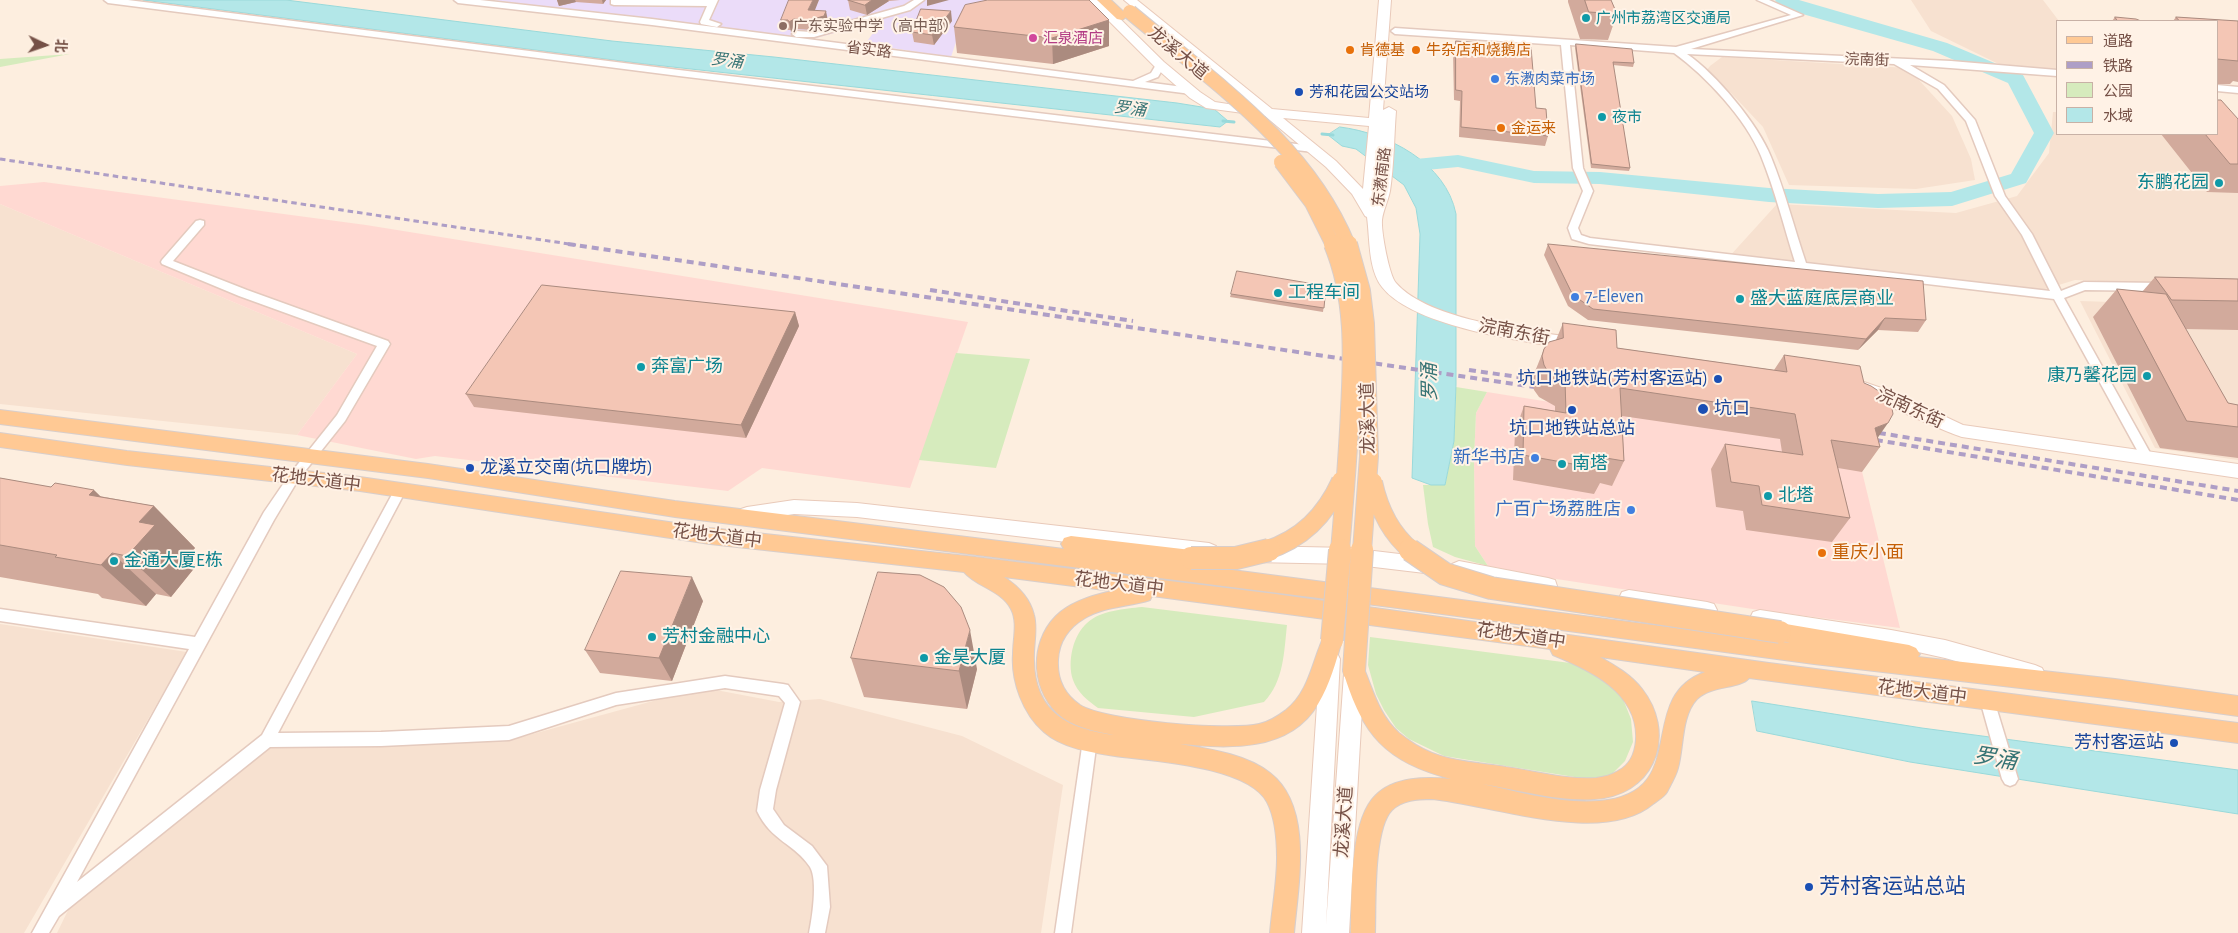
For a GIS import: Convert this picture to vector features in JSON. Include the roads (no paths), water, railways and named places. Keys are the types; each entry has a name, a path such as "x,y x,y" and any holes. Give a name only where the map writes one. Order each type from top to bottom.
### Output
{"main road":[{"name":"龙溪大道","path":"1102,0 1127,9"},
{"name":"龙溪大道","path":"1117,0 1274,153 1288,170 1325,226 1336,252 1345,282 1351,314 1359,455 1354,671"},
{"name":"花地大道中","path":"0,417 428,471 676,509 1390,598 1814,655 2115,689 2238,706"},
{"name":"花地大道中","path":"0,440 400,490 710,536 967,564 1170,590 1521,636 1768,672 2238,733"},
{"name":"龙溪大道","path":"1332,640 1359,455"},
{"path":"676,509 905,527 1191,558 1240,558 1295,539 1322,517 1334,500 1359,455"},
{"path":"1359,455 1381,515 1397,537 1412,552 1432,567 1458,579 1507,591 1780,632 2115,689"},
{"path":"967,564 1010,594 1016,600 1024,615 1026,625 1023,663 1026,685 1039,711 1052,726 1090,740 1139,750 1210,760 1232,766 1252,774 1274,792 1285,824 1289,856 1282,933"},
{"path":"1170,590 1092,603 1074,613 1060,626 1050,640 1046,657 1047,673 1052,689 1062,702 1077,715 1118,726 1192,734 1240,737 1259,735 1281,726 1297,714 1306,703 1321,674 1332,640"},
{"path":"1354,671 1365,706 1392,741 1421,758 1444,767 1575,788 1605,788 1633,774 1646,753 1648,741 1643,711 1635,698 1622,683 1592,662 1567,651 1521,636"},
{"path":"1363,933 1369,842 1379,807 1388,800 1400,793 1433,788 1567,810 1597,812 1614,810 1636,803 1650,796 1656,790 1667,765 1680,705 1694,687 1709,679 1725,675 1768,672"}],"street":[{"path":"108,0 679,73 1313,149"},
{"name":"省实路","path":"458,0 652,22 1193,93"},
{"path":"535,0 610,10 615,1 662,3 713,2 704,22 811,35 907,8 920,0"},
{"path":"1094,0 1160,65 1193,93 1218,108 1378,124"},
{"name":"东漖南路","path":"1376,222 1381,204 1377,175 1378,124 1385,0"},
{"name":"东漖南路","path":"1377,175 1387,139 1378,124 1395,31 1396,0"},
{"path":"1676,50 1799,16 1761,0"},
{"path":"652,22 662,3"},
{"path":"1127,9 1253,99 1313,149 1358,192 1376,222"},
{"name":"浣南街","path":"1395,31 1676,50 1894,61 1944,75 2029,70 2056,73"},
{"path":"1565,43 1578,168 1588,192 1573,228 1576,237 1589,241 2058,296 2084,286 2172,287"},
{"path":"1676,50 1700,69 1743,116 1755,134 1770,169 1802,267"},
{"path":"1894,61 1912,69 1944,75 1970,120 2000,196 2027,234 2058,296 2147,458"},
{"path":"1133,84 1155,76 1160,65"},
{"path":"2218,88 2238,90"},
{"path":"1193,93 1210,100 1243,102 1253,99 1274,106 1378,124"},
{"name":"浣南东街","path":"1376,222 1380,257 1388,284 1397,294 1469,324 1512,334 1598,347"},
{"path":"40,933 269,516 309,456 341,418 384,344 243,293 166,262 200,223"},
{"name":"浣南东街","path":"1841,383 1879,392 1944,426 1962,431 2238,471"},
{"path":"50,913 267,740 400,490"},
{"path":"747,514 794,507 857,510 1216,552 1294,556 1349,556 1447,568 1575,591 1891,638 1945,649 2049,678"},
{"path":"0,615 199,644"},
{"name":"龙溪大道","path":"1314,929 1332,640"},
{"name":"龙溪大道","path":"1337,931 1354,671"},
{"path":"267,740 381,739 509,734 625,698 725,682 783,690 793,702 768,790 765,811 778,830 806,851 819,866 822,907 817,933"},
{"path":"1987,700 2010,778"},
{"path":"1063,933 1090,740"}],"water":[{"path":"143,0 286,0 612,41 774,57 1177,103 1214,109 1228,121 1220,127 645,64"},
{"path":"1340,127 1377,136 1412,154 1428,166 1450,196 1456,214 1454,441 1445,485 1431,485 1412,478 1420,234 1416,208 1404,185 1356,149 1342,146 1328,135"},
{"path":"1752,701 1922,728 2238,770 2238,814 1910,762 1757,731"}],"waterway":[{"path":"1405,166 1458,161 1534,177 1600,178 1769,195 1878,201 1952,199 2019,178 2044,133 2016,79 1940,47 1805,9 1784,0"},
{"name":"罗涌","path":"1223,121 1234,122"},
{"name":"罗涌","path":"1322,134 1333,135"}],"railway":[{"path":"0,159 576,245"},
{"path":"568,244 1548,389"},
{"path":"930,290 1133,321"},
{"path":"1469,370 1546,381"},
{"path":"1867,431 2238,491"},
{"path":"1864,438 2238,500"}],"place":[{"name":"广州市荔湾区交通局","path":"1586,18"},
{"name":"广东实验中学（高中部）","path":"783,26"},
{"name":"汇泉酒店","path":"1033,38"},
{"name":"肯德基","path":"1350,50"},
{"name":"牛杂店和烧鹅店","path":"1416,50"},
{"name":"东漖肉菜市场","path":"1495,79"},
{"name":"芳和花园公交站场","path":"1299,92"},
{"name":"夜市","path":"1602,117"},
{"name":"金运来","path":"1501,128"},
{"name":"东鹏花园","path":"2219,183"},
{"name":"工程车间","path":"1278,293"},
{"name":"7-Eleven","path":"1575,297"},
{"name":"盛大蓝庭底层商业","path":"1740,299"},
{"name":"奔富广场","path":"641,367"},
{"name":"康乃馨花园","path":"2147,376"},
{"name":"坑口地铁站(芳村客运站)","path":"1718,379"},
{"name":"坑口","path":"1703,409"},
{"name":"坑口地铁站总站","path":"1572,410"},
{"name":"新华书店","path":"1535,458"},
{"name":"南塔","path":"1562,464"},
{"name":"龙溪立交南(坑口牌坊)","path":"470,468"},
{"name":"北塔","path":"1768,496"},
{"name":"广百广场荔胜店","path":"1631,510"},
{"name":"重庆小面","path":"1822,553"},
{"name":"金通大厦E栋","path":"114,561"},
{"name":"芳村金融中心","path":"652,637"},
{"name":"金昊大厦","path":"924,658"},
{"name":"芳村客运站","path":"2174,743"},
{"name":"芳村客运站总站","path":"1809,887"}]}
